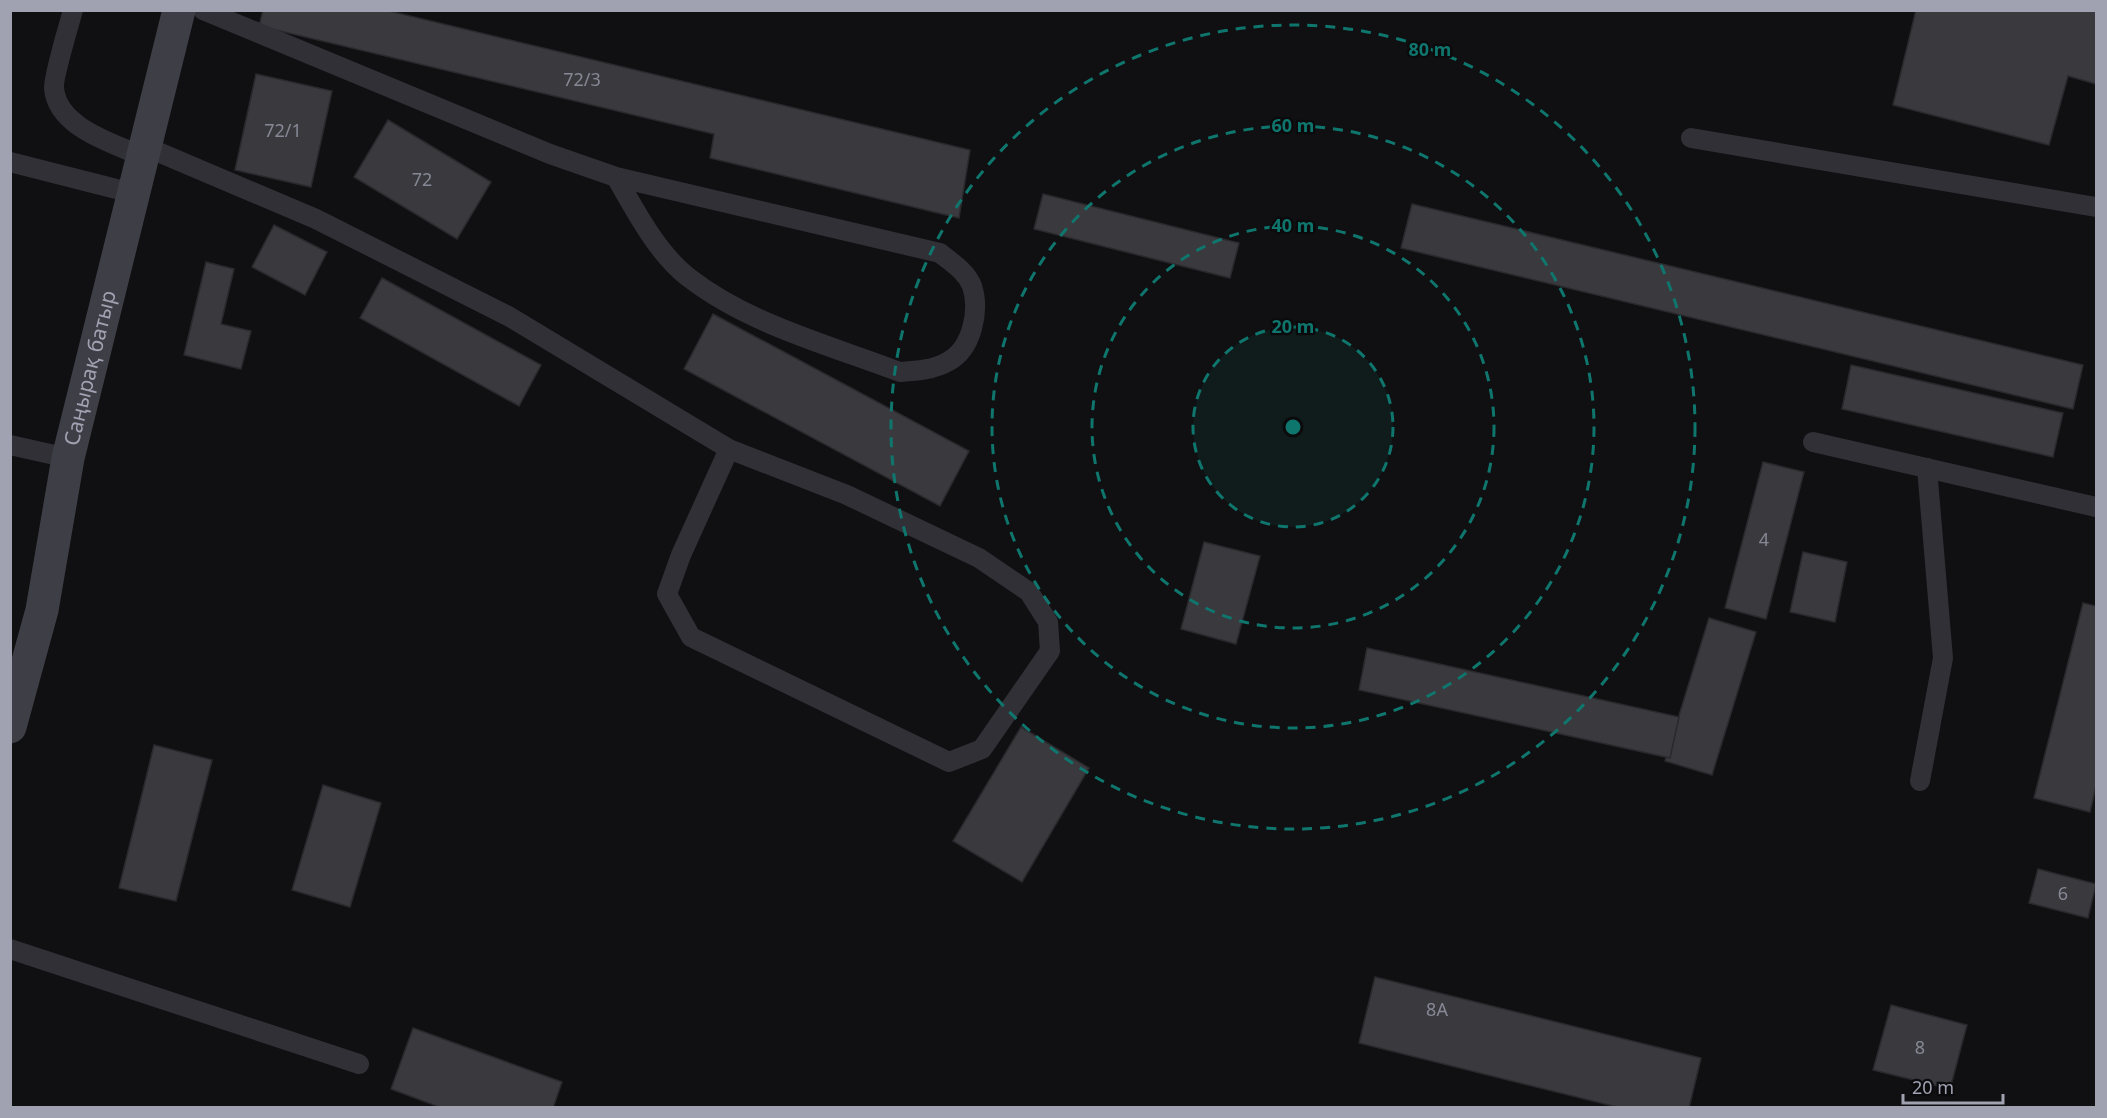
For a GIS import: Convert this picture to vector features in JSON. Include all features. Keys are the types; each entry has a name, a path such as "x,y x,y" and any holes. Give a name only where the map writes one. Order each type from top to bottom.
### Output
{"street":[{"name":"Саңырақ батыр","path":"10,727 42,610 68,458 179,10"}],"lane":[{"path":"73,10 53,87 63,110 83,130 316,219 510,317 729,449 847,495 979,558 1029,592 1048,622 1050,651 982,749 949,762 691,636 667,594 681,555 729,449"},
{"path":"203,10 550,154 616,177 940,254 961,269 972,287 974,319 966,348 949,362 923,371 900,372 737,309 686,276 649,233 616,177"},
{"path":"1691,138 2097,207"},
{"path":"10,162 132,193"},
{"path":"1813,442 2097,507"},
{"path":"10,445 68,458"},
{"path":"1920,781 1943,658 1927,468"},
{"path":"10,949 359,1064"}],"building":[{"path":"263,10 385,10 970,150 959,218 710,158 714,134 259,26"},
{"path":"1916,10 2096,10 2096,84 2068,76 2049,145 1893,105"},
{"path":"256,74 332,91 311,187 235,170"},
{"path":"388,120 491,182 457,239 354,177"},
{"path":"1043,194 1239,243 1230,278 1034,229"},
{"path":"1412,204 2083,365 2073,409 1401,248"},
{"path":"274,225 327,252 305,295 252,267"},
{"path":"206,262 234,269 221,324 251,331 241,369 184,355"},
{"path":"382,278 541,365 519,406 360,318"},
{"path":"713,314 969,451 940,506 684,369"},
{"path":"1851,365 2063,413 2053,457 1842,409"},
{"path":"1763,462 1804,472 1766,619 1725,608"},
{"path":"1204,542 1260,556 1236,644 1181,629"},
{"path":"1803,552 1847,562 1835,622 1790,612"},
{"path":"2083,603 2096,606 2096,786 2090,812 2034,798"},
{"path":"1709,618 1756,632 1712,775 1665,761"},
{"path":"1367,648 1679,717 1670,758 1359,690"},
{"path":"1021,727 1089,768 1022,882 953,841"},
{"path":"154,745 212,760 176,901 119,888"},
{"path":"323,785 381,803 350,907 292,890"},
{"path":"2038,869 2096,884 2088,918 2029,903"},
{"path":"1375,977 1701,1058 1689,1108 1621,1108 1359,1043"},
{"path":"1891,1005 1967,1025 1950,1089 1873,1070"},
{"path":"413,1028 562,1082 553,1108 442,1108 391,1089"}]}
